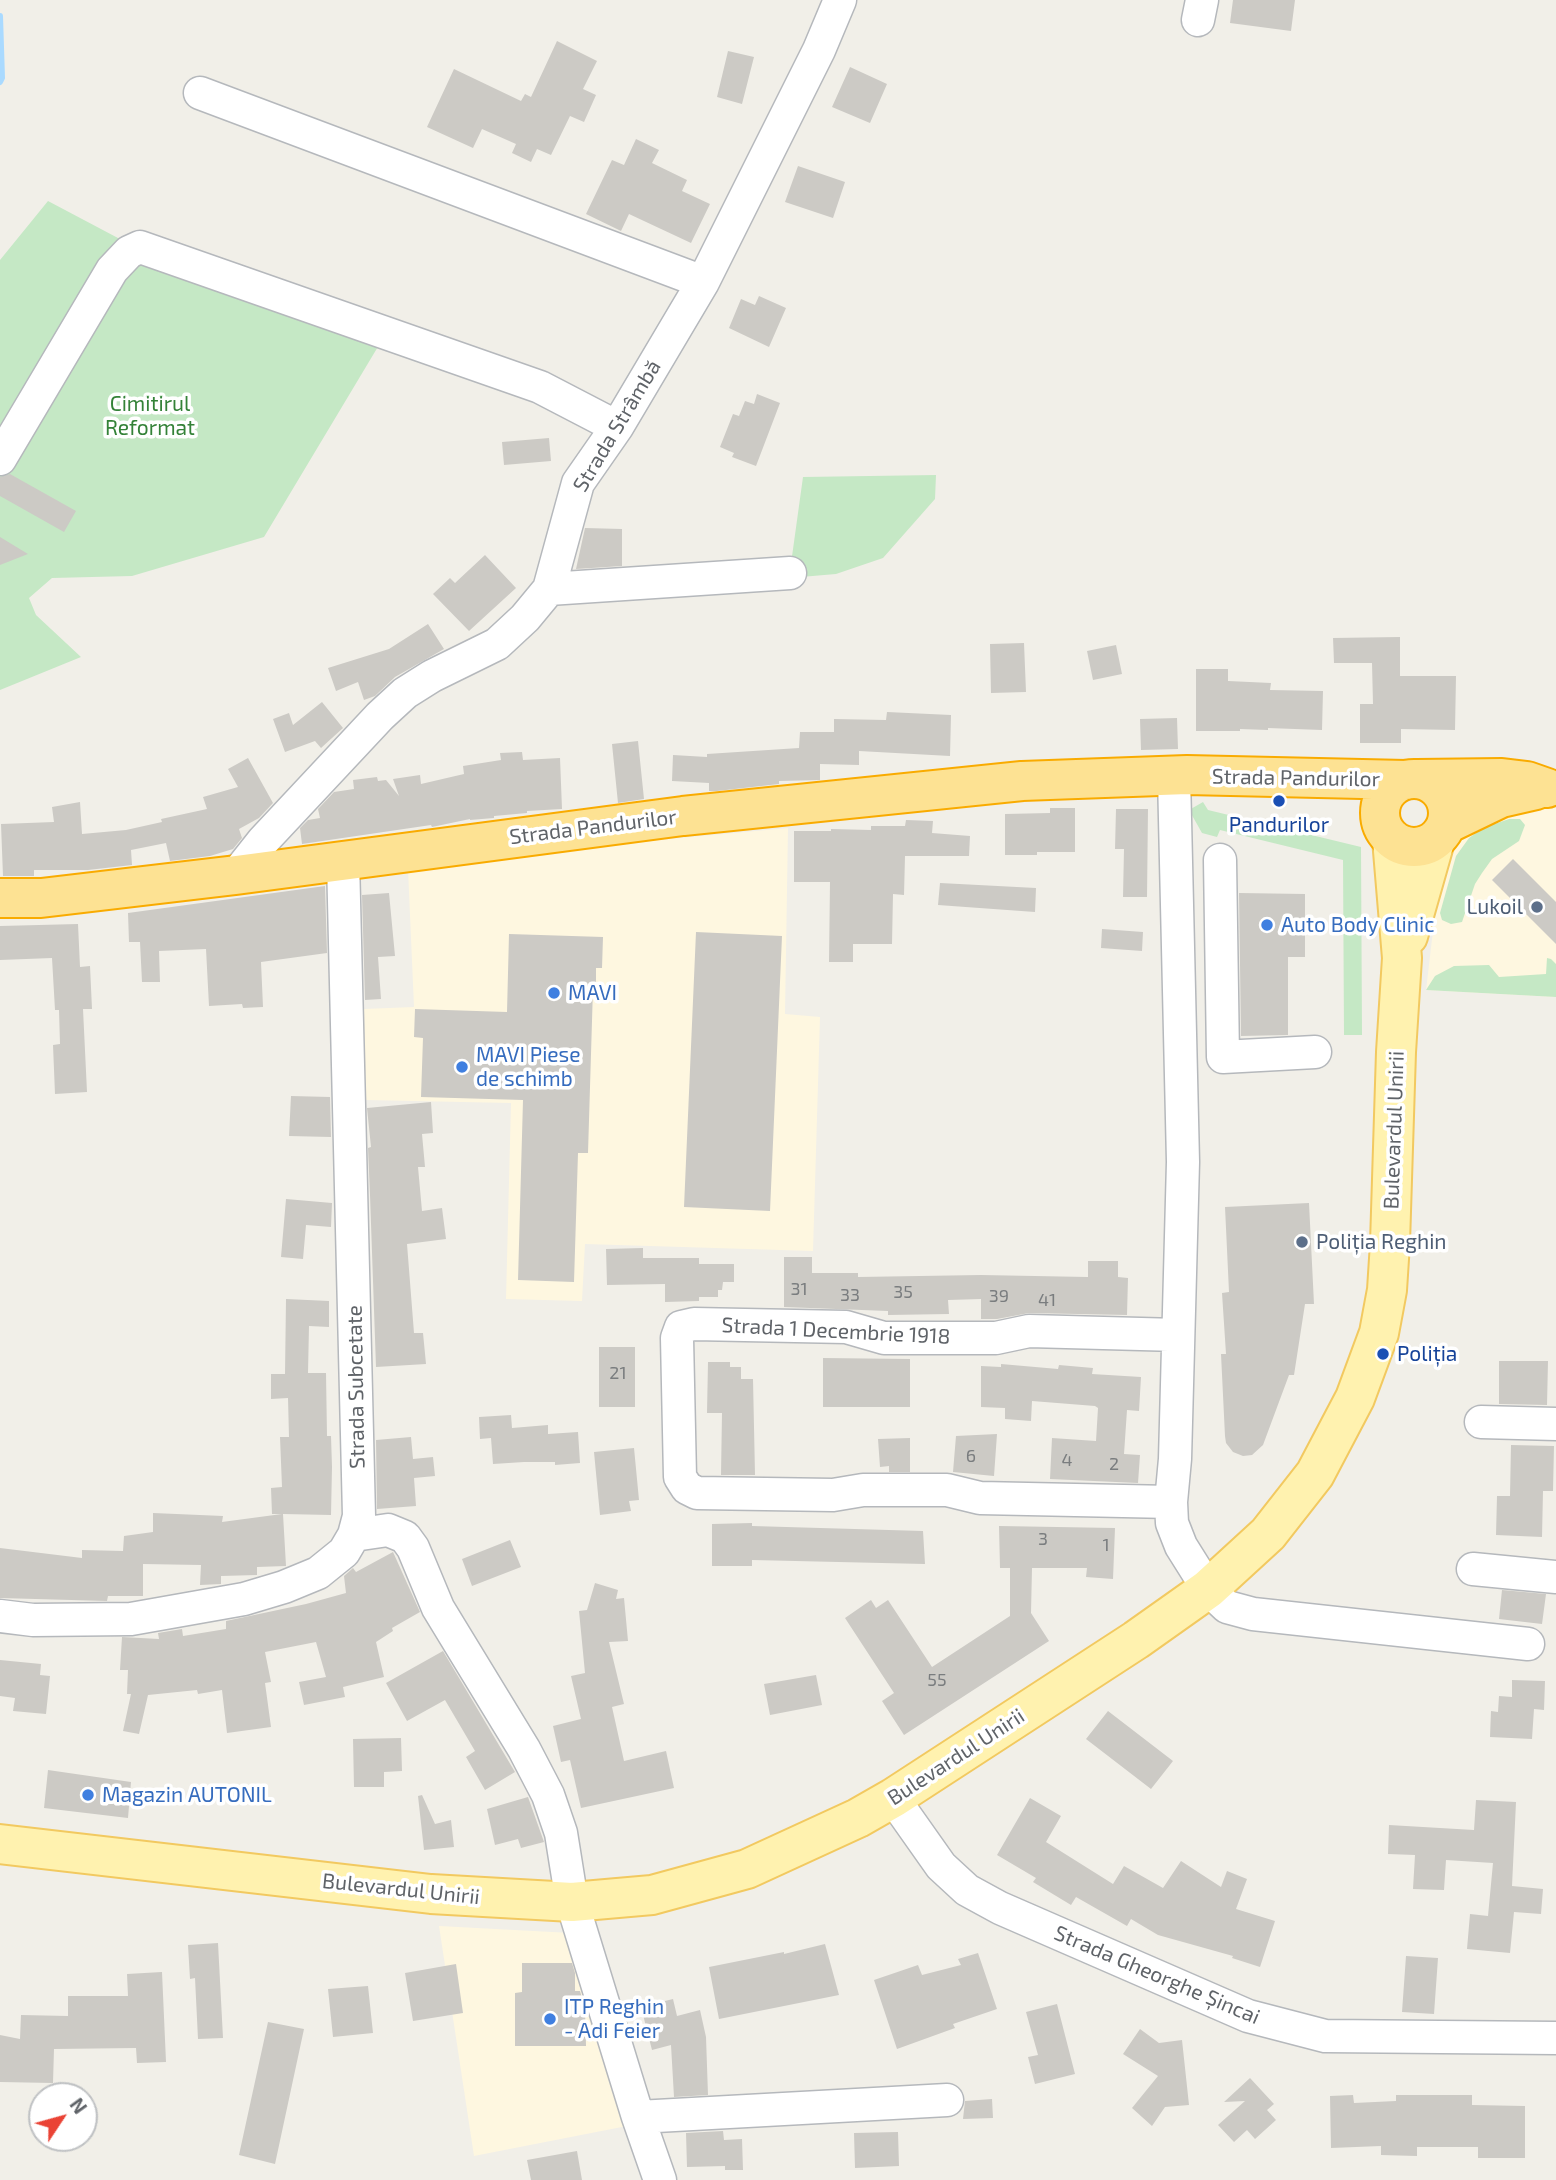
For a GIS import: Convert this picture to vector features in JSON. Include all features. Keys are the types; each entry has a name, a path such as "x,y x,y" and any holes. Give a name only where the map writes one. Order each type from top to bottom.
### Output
{"highway":[{"name":"Strada Pandurilor","path":"1181,776 1300,793 1386,827"},
{"name":"Strada Pandurilor","path":"0,898 41,898 236,875 683,816 1085,778 1502,778 1551,788"},
{"path":"1411,780 1427,781 1443,794 1447,803 1441,832 1424,846 1413,848 1402,846 1386,827 1381,803 1395,785 1411,780"},
{"name":"Strada Pandurilor","path":"1441,832 1501,798 1551,788"}],"main road":[{"name":"Bulevardul Unirii","path":"0,1844 431,1894 572,1902 652,1895 747,1869 803,1845 893,1798 1136,1640 1208,1589 1268,1534 1315,1474 1355,1398 1379,1333 1387,1290 1391,1242 1396,1052 1402,958 1386,827"},
{"name":"Bulevardul Unirii","path":"1402,958 1441,832"}],"street":[{"name":"Strada Strâmbă","path":"236,875 263,841 380,716 405,694 432,676 497,643 525,618 549,589 578,483 617,427 703,282 819,50 840,0"},
{"path":"200,93 703,282"},
{"path":"0,459 112,270 129,252 140,247 540,387 617,427"},
{"path":"549,589 790,573"},
{"path":"1181,776 1183,1162 1175,1458 1171,1502 1172,1523 1181,1546 1208,1589 1227,1607 1253,1614 1528,1644"},
{"name":"Strada Subcetate","path":"343,860 359,1516 354,1535"},
{"path":"1220,860 1223,1057 1315,1052"},
{"name":"Strada 1 Decembrie 1918","path":"1171,1502 981,1498 947,1490 863,1490 833,1495 697,1493 687,1488 680,1477 677,1338 681,1327 694,1324 846,1327 884,1338 996,1338 1030,1331 1178,1335"},
{"path":"1481,1422 1556,1424"},
{"path":"0,1616 33,1620 131,1619 244,1599 318,1573 344,1552 354,1535 388,1530 405,1537 413,1548 438,1608 524,1749 548,1795 561,1833 572,1902 660,2180"},
{"path":"1473,1569 1556,1577"},
{"name":"Strada Gheorghe Șincai","path":"893,1798 941,1866 967,1890 1000,1908 1248,2016 1325,2036 1556,2038"},
{"path":"638,2117 947,2100"}],"shaded area":[{"path":"1556,808 1556,997 1426,990 1435,914 1443,872 1450,853 1464,833 1507,813"},
{"path":"788,828 785,1014 820,1017 813,1251 585,1244 582,1301 506,1299 511,1103 365,1100 364,1009 414,1007 408,869 573,848"},
{"path":"439,1926 571,1933 627,2126 474,2156"}],"green space":[{"name":"Cimitirul Reformat","path":"48,201 152,256 382,340 264,537 132,576 52,578 29,598 36,615 81,657 0,690 0,260"},
{"path":"936,475 935,499 883,558 836,574 789,578 803,477"},
{"path":"1203,802 1208,810 1361,847 1362,1035 1344,1035 1343,860 1220,830 1217,837 1202,833 1189,810"},
{"path":"1509,819 1520,819 1525,825 1519,841 1492,859 1482,873 1475,884 1462,922 1451,924 1442,920 1440,913 1456,856 1469,838 1483,828"},
{"path":"1547,958 1556,964 1556,997 1426,990 1435,976 1454,966 1489,965 1499,977 1546,974"}],"building":[{"path":"1233,0 1295,0 1291,31 1230,23"},
{"path":"557,41 597,61 583,89 596,95 584,122 570,116 551,155 537,149 531,162 512,153 516,144 482,129 473,148 427,127 454,69 521,101 525,94 531,97"},
{"path":"728,51 754,57 742,104 717,97"},
{"path":"850,67 887,84 870,123 832,107"},
{"path":"636,139 659,150 652,163 687,180 682,191 710,204 691,243 629,214 621,231 586,214 612,160 624,165"},
{"path":"798,166 845,182 833,218 785,202"},
{"path":"759,296 786,308 769,347 729,328 741,299 755,305"},
{"path":"757,394 780,403 756,466 732,457 734,453 720,447 733,414 739,416 745,401 754,404"},
{"path":"549,438 551,461 504,465 502,442"},
{"path":"10,474 76,511 64,532 0,496 0,477"},
{"path":"585,528 622,529 622,566 576,569"},
{"path":"0,537 28,554 0,565"},
{"path":"485,555 516,588 469,631 433,594 450,578 455,583"},
{"path":"428,624 444,649 395,677 375,696 364,700 358,682 336,691 328,668 389,649"},
{"path":"1400,637 1400,676 1456,676 1455,730 1401,729 1401,743 1360,743 1360,704 1373,704 1372,663 1334,663 1333,638"},
{"path":"1024,643 1026,692 991,693 990,644"},
{"path":"1116,645 1122,674 1093,680 1087,651"},
{"path":"1196,669 1228,669 1228,681 1271,683 1270,690 1323,691 1322,730 1268,728 1196,731"},
{"path":"322,702 343,728 321,748 315,741 285,752 273,719 289,713 293,725"},
{"path":"887,712 951,715 950,756 859,751 859,765 820,764 820,780 779,781 779,784 717,791 709,791 709,783 672,781 673,755 707,757 707,754 799,748 800,732 834,732 834,719 886,720"},
{"path":"1177,718 1178,749 1141,750 1140,719"},
{"path":"638,741 644,799 618,803 612,744"},
{"path":"522,752 523,760 560,758 562,809 527,811 494,818 470,819 432,827 431,825 302,844 300,828 308,820 320,818 318,809 334,792 354,789 353,780 377,777 378,781 386,780 399,796 393,779 420,775 421,784 464,774 463,766 501,760 500,753"},
{"path":"248,758 273,803 259,818 239,829 242,838 233,849 210,856 170,861 166,843 131,850 132,865 88,870 34,870 34,876 3,876 1,824 54,822 52,807 80,802 82,834 126,830 162,822 161,819 207,809 203,797 238,787 228,769"},
{"path":"1050,808 1075,808 1075,852 1005,855 1005,814 1050,813"},
{"path":"1116,809 1148,809 1147,897 1123,897 1124,849 1115,849"},
{"path":"906,820 933,821 932,833 970,836 969,856 905,856 904,895 893,894 892,944 853,944 853,962 829,962 830,882 794,882 794,831 871,830 871,826 905,826"},
{"name":"Lukoil","path":"1513,859 1556,902 1556,944 1492,880"},
{"path":"940,883 1036,888 1035,912 938,905"},
{"path":"325,886 327,953 261,962 263,1007 243,1008 242,1004 209,1006 206,949 159,951 160,982 142,982 140,942 129,942 128,913"},
{"path":"389,893 395,956 378,957 381,999 365,1000 362,895"},
{"path":"1239,893 1305,894 1305,957 1288,957 1288,1035 1241,1036"},
{"path":"78,924 80,967 90,966 92,1009 83,1009 87,1092 55,1094 53,1045 60,1044 59,1010 55,1010 52,958 0,960 0,926"},
{"path":"1102,929 1143,932 1142,951 1101,948"},
{"path":"696,932 782,936 770,1211 684,1207"},
{"path":"509,934 603,937 602,968 596,968 596,988 593,988 588,1153 578,1153 574,1282 518,1280 523,1100 421,1097 423,1038 414,1037 415,1009 507,1012"},
{"path":"291,1096 330,1097 331,1137 289,1136"},
{"path":"431,1102 433,1133 422,1134 425,1167 418,1167 422,1211 442,1208 446,1239 407,1244 414,1333 423,1333 426,1364 376,1367 368,1148 371,1147 367,1108"},
{"path":"286,1199 332,1203 331,1227 306,1225 303,1259 281,1257"},
{"path":"1309,1203 1314,1304 1305,1304 1294,1375 1289,1375 1263,1445 1252,1455 1243,1456 1233,1452 1226,1443 1225,1436 1221,1354 1226,1354 1222,1293 1229,1292 1225,1207"},
{"path":"643,1248 643,1258 699,1258 699,1264 734,1264 734,1282 723,1282 722,1290 718,1290 718,1297 699,1297 699,1301 665,1302 665,1284 607,1285 606,1249"},
{"path":"784,1257 812,1257 812,1273 858,1273 858,1277 1088,1277 1088,1261 1118,1261 1118,1277 1128,1278 1127,1315 1029,1313 981,1319 981,1299 948,1300 949,1314 888,1315 888,1311 784,1307"},
{"path":"286,1299 329,1301 329,1327 309,1326 308,1373 326,1373 327,1436 331,1436 332,1467 331,1515 283,1514 286,1566 257,1567 257,1575 221,1576 221,1584 200,1585 201,1565 143,1564 143,1596 108,1596 107,1601 0,1598 0,1548 82,1558 82,1550 123,1551 124,1536 153,1532 153,1513 223,1516 222,1522 282,1514 272,1514 271,1488 282,1487 280,1437 289,1437 288,1398 271,1399 271,1374 285,1374"},
{"path":"599,1347 635,1347 635,1407 599,1407"},
{"path":"823,1358 910,1359 910,1407 823,1407"},
{"path":"1499,1361 1548,1361 1547,1405 1499,1404"},
{"path":"708,1362 730,1362 730,1367 741,1367 741,1379 753,1379 755,1475 721,1475 722,1413 707,1413"},
{"path":"1001,1364 1058,1369 1059,1365 1093,1368 1092,1374 1141,1377 1139,1411 1127,1410 1124,1454 1140,1455 1138,1483 1050,1479 1052,1438 1096,1441 1098,1408 1032,1401 1031,1421 1005,1419 1005,1408 981,1407 981,1366 1001,1367"},
{"path":"511,1415 512,1428 548,1425 548,1434 578,1432 580,1463 493,1464 491,1438 480,1439 479,1417"},
{"path":"997,1434 994,1476 953,1472 956,1436"},
{"path":"411,1437 413,1459 433,1457 435,1476 414,1478 416,1506 377,1509 376,1440"},
{"path":"910,1438 910,1472 889,1472 889,1466 880,1467 878,1439"},
{"path":"1511,1445 1554,1446 1553,1491 1543,1491 1542,1537 1496,1535 1497,1496 1510,1496"},
{"path":"634,1448 639,1500 629,1501 631,1511 600,1515 594,1452"},
{"path":"752,1523 752,1526 923,1531 925,1564 752,1560 752,1566 712,1566 712,1524"},
{"path":"999,1526 1115,1528 1113,1579 1086,1577 1087,1568 1032,1568 1031,1613 1049,1641 904,1735 882,1701 894,1693 845,1618 871,1600 876,1608 888,1600 932,1667 1010,1616 1010,1568 1000,1568"},
{"path":"510,1540 521,1567 472,1586 462,1559"},
{"path":"393,1552 420,1612 392,1628 393,1631 376,1642 384,1677 343,1687 345,1697 304,1705 299,1682 326,1677 316,1642 265,1652 271,1682 265,1683 271,1727 227,1733 222,1690 198,1694 197,1690 148,1695 139,1734 123,1731 131,1694 127,1694 128,1670 120,1670 122,1637 159,1639 158,1633 182,1629 183,1636 226,1629 226,1621 346,1593 344,1576 353,1568 356,1572"},
{"path":"595,1583 618,1590 616,1599 624,1598 628,1641 609,1642 624,1704 612,1707 624,1761 666,1751 674,1788 581,1808 570,1760 561,1762 553,1726 581,1719 571,1676 585,1673 579,1611 587,1610"},
{"path":"1502,1590 1546,1594 1542,1624 1499,1619"},
{"path":"443,1651 515,1772 485,1790 466,1757 475,1751 445,1700 407,1721 386,1683"},
{"path":"0,1660 41,1664 40,1675 50,1676 46,1714 13,1711 15,1698 0,1696"},
{"path":"816,1675 822,1705 770,1715 764,1684"},
{"path":"1512,1680 1545,1681 1544,1710 1534,1709 1532,1739 1490,1737 1491,1711 1498,1712 1499,1696 1512,1697"},
{"path":"1108,1711 1173,1761 1151,1789 1086,1739"},
{"path":"401,1738 402,1771 384,1772 384,1787 354,1787 353,1739"},
{"name":"Magazin AUTONIL","path":"48,1770 131,1782 128,1818 44,1808"},
{"path":"422,1795 435,1824 451,1820 454,1847 424,1850 418,1796"},
{"path":"528,1797 544,1842 521,1848 518,1839 495,1845 487,1809"},
{"path":"1030,1798 1061,1816 1046,1842 1113,1884 1124,1866 1163,1888 1181,1861 1221,1887 1227,1871 1247,1879 1236,1909 1275,1921 1260,1967 1232,1958 1233,1956 1158,1935 1131,1919 1127,1926 1076,1897 1071,1905 1033,1882 1036,1878 997,1855"},
{"path":"1476,1800 1516,1802 1512,1886 1543,1889 1541,1914 1514,1912 1510,1953 1467,1949 1470,1914 1488,1916 1493,1863 1446,1860 1444,1890 1413,1889 1415,1855 1388,1854 1389,1825 1474,1830"},
{"path":"218,1943 223,2038 198,2039 195,1978 190,1979 188,1945"},
{"path":"825,1944 839,1995 719,2019 709,1967"},
{"path":"978,1953 997,2009 953,2024 955,2028 897,2049 874,1980 918,1965 922,1975 961,1965 958,1959"},
{"path":"1406,1956 1438,1958 1434,2014 1402,2012"},
{"name":"ITP Reghin - Adi Feier","path":"522,1963 572,1963 575,1991 580,1991 585,2008 586,2046 515,2046 515,1993 522,1992"},
{"path":"456,1964 463,2013 413,2021 405,1973"},
{"path":"162,1972 166,2062 137,2063 136,2048 54,2049 53,2082 0,2082 0,2035 20,2039 21,2015 68,2016 68,1996 128,1996 127,1974"},
{"path":"368,1986 373,2033 333,2037 328,1989"},
{"path":"673,1999 677,2016 700,2010 706,2037 708,2095 674,2097 671,2045 652,2050 641,2007"},
{"path":"1057,2004 1075,2074 1035,2084 1028,2057 1038,2055 1026,2012"},
{"path":"268,2022 304,2029 275,2164 239,2155"},
{"path":"1140,2029 1159,2043 1182,2040 1189,2105 1165,2107 1152,2126 1132,2108 1158,2076 1123,2054"},
{"path":"1250,2078 1274,2104 1267,2110 1276,2120 1255,2139 1247,2130 1234,2142 1218,2125 1245,2101 1224,2102"},
{"path":"1353,2095 1354,2103 1396,2101 1396,2095 1472,2095 1472,2105 1525,2106 1525,2158 1478,2158 1478,2147 1417,2147 1417,2156 1381,2155 1381,2146 1331,2148 1330,2096"},
{"path":"992,2099 993,2118 963,2119 965,2101"},
{"path":"723,2131 724,2140 742,2139 743,2170 725,2170 725,2166 687,2167 686,2133"},
{"path":"898,2132 899,2166 855,2168 854,2133"},
{"path":"577,2151 582,2180 531,2180 527,2160"}],"waterway":[{"path":"0,16 0,82"}],"place":[{"name":"Pandurilor","path":"1279,801"},
{"name":"Lukoil","path":"1537,907"},
{"name":"Auto Body Clinic","path":"1267,925"},
{"name":"MAVI","path":"554,993"},
{"name":"MAVI Piese de schimb","path":"462,1067"},
{"name":"Poliția Reghin","path":"1302,1242"},
{"name":"Poliția","path":"1383,1354"},
{"name":"Magazin AUTONIL","path":"88,1795"},
{"name":"ITP Reghin - Adi Feier","path":"550,2019"}]}
